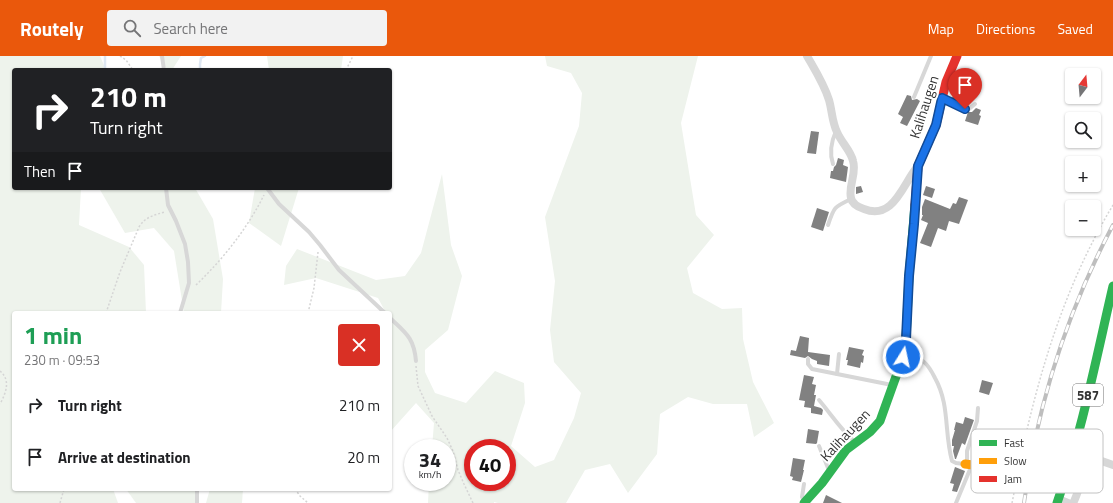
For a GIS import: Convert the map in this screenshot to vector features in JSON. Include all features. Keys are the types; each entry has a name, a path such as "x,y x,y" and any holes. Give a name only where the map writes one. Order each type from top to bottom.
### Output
{"street":[{"path":"807,56 825,88 836,131 853,159 854,164 850,193 852,199"},
{"name":"Kalihaugen","path":"805,502 846,450 870,432 880,421 904,354 918,166 936,125 946,82 957,56"},
{"name":"Kalihaugen","path":"852,199 853,203 865,210 871,211 885,209 896,200 910,174 918,166"},
{"name":"587","path":"1079,429 1113,286"},
{"path":"1103,461 1113,465"},
{"path":"1073,503 1078,493"},
{"path":"1058,501 1068,503"}],"lane":[{"path":"162,56 164,68"},
{"path":"914,97 931,56"},
{"path":"942,98 965,109 975,104"},
{"path":"833,164 830,149 836,131"},
{"path":"166,190 168,205 185,244 188,262 189,283 181,311"},
{"path":"268,190 279,204 318,242 339,270 383,311"},
{"path":"828,225 833,210 837,206 852,199"},
{"path":"392,320 411,339 415,351 416,361"},
{"path":"838,374 839,354"},
{"path":"904,354 924,362 932,372 942,392 952,461 956,463 968,464"},
{"path":"808,358 808,364 812,369 893,385"},
{"path":"819,400 830,412 841,428 855,442"},
{"path":"974,429 977,421 978,408"},
{"path":"956,503 968,464 967,451 971,439"},
{"path":"819,446 830,471"},
{"path":"804,484 802,497 805,502"},
{"path":"197,491 197,503"}],"path":[{"path":"120,56 126,60 132,68"},
{"path":"347,68 352,56"},
{"path":"187,291 202,280 235,242 256,212 266,190"},
{"path":"1026,429 1039,380 1066,299 1101,226 1113,205"},
{"path":"107,311 120,272 139,227 143,221 152,216 171,210"},
{"path":"308,311 315,281 318,242"},
{"path":"416,361 418,386 432,416 447,438 453,451 461,477 473,503"},
{"path":"0,371 7,379 7,386 0,404"},
{"path":"60,503 63,491"},
{"path":"296,491 308,503"},
{"path":"1012,503 1014,493"}],"shaded area":[{"path":"0,56 100,56 105,68 12,68 12,190 81,190 79,225 129,247 144,265 146,311 12,311 12,491 114,491 118,503 0,503"},
{"path":"159,56 181,56 173,68 166,68"},
{"path":"267,56 343,56 341,68 269,68"},
{"path":"545,56 698,56 681,123 696,215 714,235 687,268 693,293 722,309 742,308 743,339 753,382 774,423 754,437 747,404 713,404 688,397 660,414 657,454 628,493 610,464 585,470 566,503 428,503 429,491 456,491 456,439 433,439 434,423 416,403 392,430 392,311 385,311 378,298 316,278 284,285 286,266 297,249 376,280 405,276 421,253 442,174 451,245 462,276 448,330 425,350 425,372 435,393 466,403 495,371 524,383 525,403 513,439 464,439 464,491 516,491 516,450 535,467 554,460 574,418 581,393 554,362 550,330 555,281 545,217 579,126 582,93 571,73 547,66"},
{"path":"100,190 196,190 213,219 223,279 221,311 184,311 174,251 154,228 125,233"},
{"path":"255,190 298,190 281,246 249,223"},
{"path":"127,491 196,491 196,503 136,503"},
{"path":"209,491 243,491 242,503 206,503"}],"building":[{"path":"956,90 962,93 958,101 952,98"},
{"path":"907,95 911,96 912,100 917,99 920,101 907,126 900,123 903,117 898,114"},
{"path":"976,108 981,110 978,125 965,121 968,112 972,112"},
{"path":"811,131 819,132 816,154 807,153"},
{"path":"838,158 844,160 843,165 848,167 846,182 830,178 831,171 833,171"},
{"path":"861,186 863,192 856,194 856,187"},
{"path":"926,186 935,189 932,198 923,195"},
{"path":"959,197 968,200 959,224 949,221 946,231 938,228 931,247 920,243 928,223 921,220 923,215 922,207 925,199 950,209 953,203 956,204"},
{"path":"817,208 829,212 823,231 811,227"},
{"path":"800,336 809,338 808,352 830,355 829,366 817,364 817,361 808,356 805,358 790,355 791,350 796,351"},
{"path":"849,347 864,350 862,355 864,356 863,363 861,362 860,368 847,365 848,360 846,360"},
{"path":"804,375 814,377 812,384 816,385 814,395 816,395 814,406 823,410 822,415 811,413 811,408 804,407 805,401 799,400"},
{"path":"982,380 993,383 989,395 979,392"},
{"path":"965,417 974,420 965,445 962,443 955,459 953,451 954,446 952,446 954,430 956,422 963,424"},
{"path":"808,429 819,431 816,444 806,443"},
{"path":"793,458 805,460 801,482 792,480 793,477 790,476"},
{"path":"955,467 965,471 957,492 952,491 954,484 950,483"},
{"path":"826,495 842,503 823,503"}],"waterway":[{"path":"105,56 105,68"},
{"path":"200,68 201,58 205,56"}],"railway":[{"path":"1038,429 1056,360 1068,326 1113,225"},
{"path":"1024,503 1026,493"}],"traffic: fast":[{"path":"804,503 822,483 846,450 870,432 880,421 903,357 906,339 909,276 915,205"},
{"path":"1079,429 1113,286"},
{"path":"1057,503 1060,493"}],"traffic: slow":[{"path":"965,464 971,465"}],"traffic: jam":[{"path":"915,205 918,166 936,125 946,82 957,56"}],"route":[{"path":"903,357 906,339 909,276 918,166 936,125 942,98 965,109"}]}
